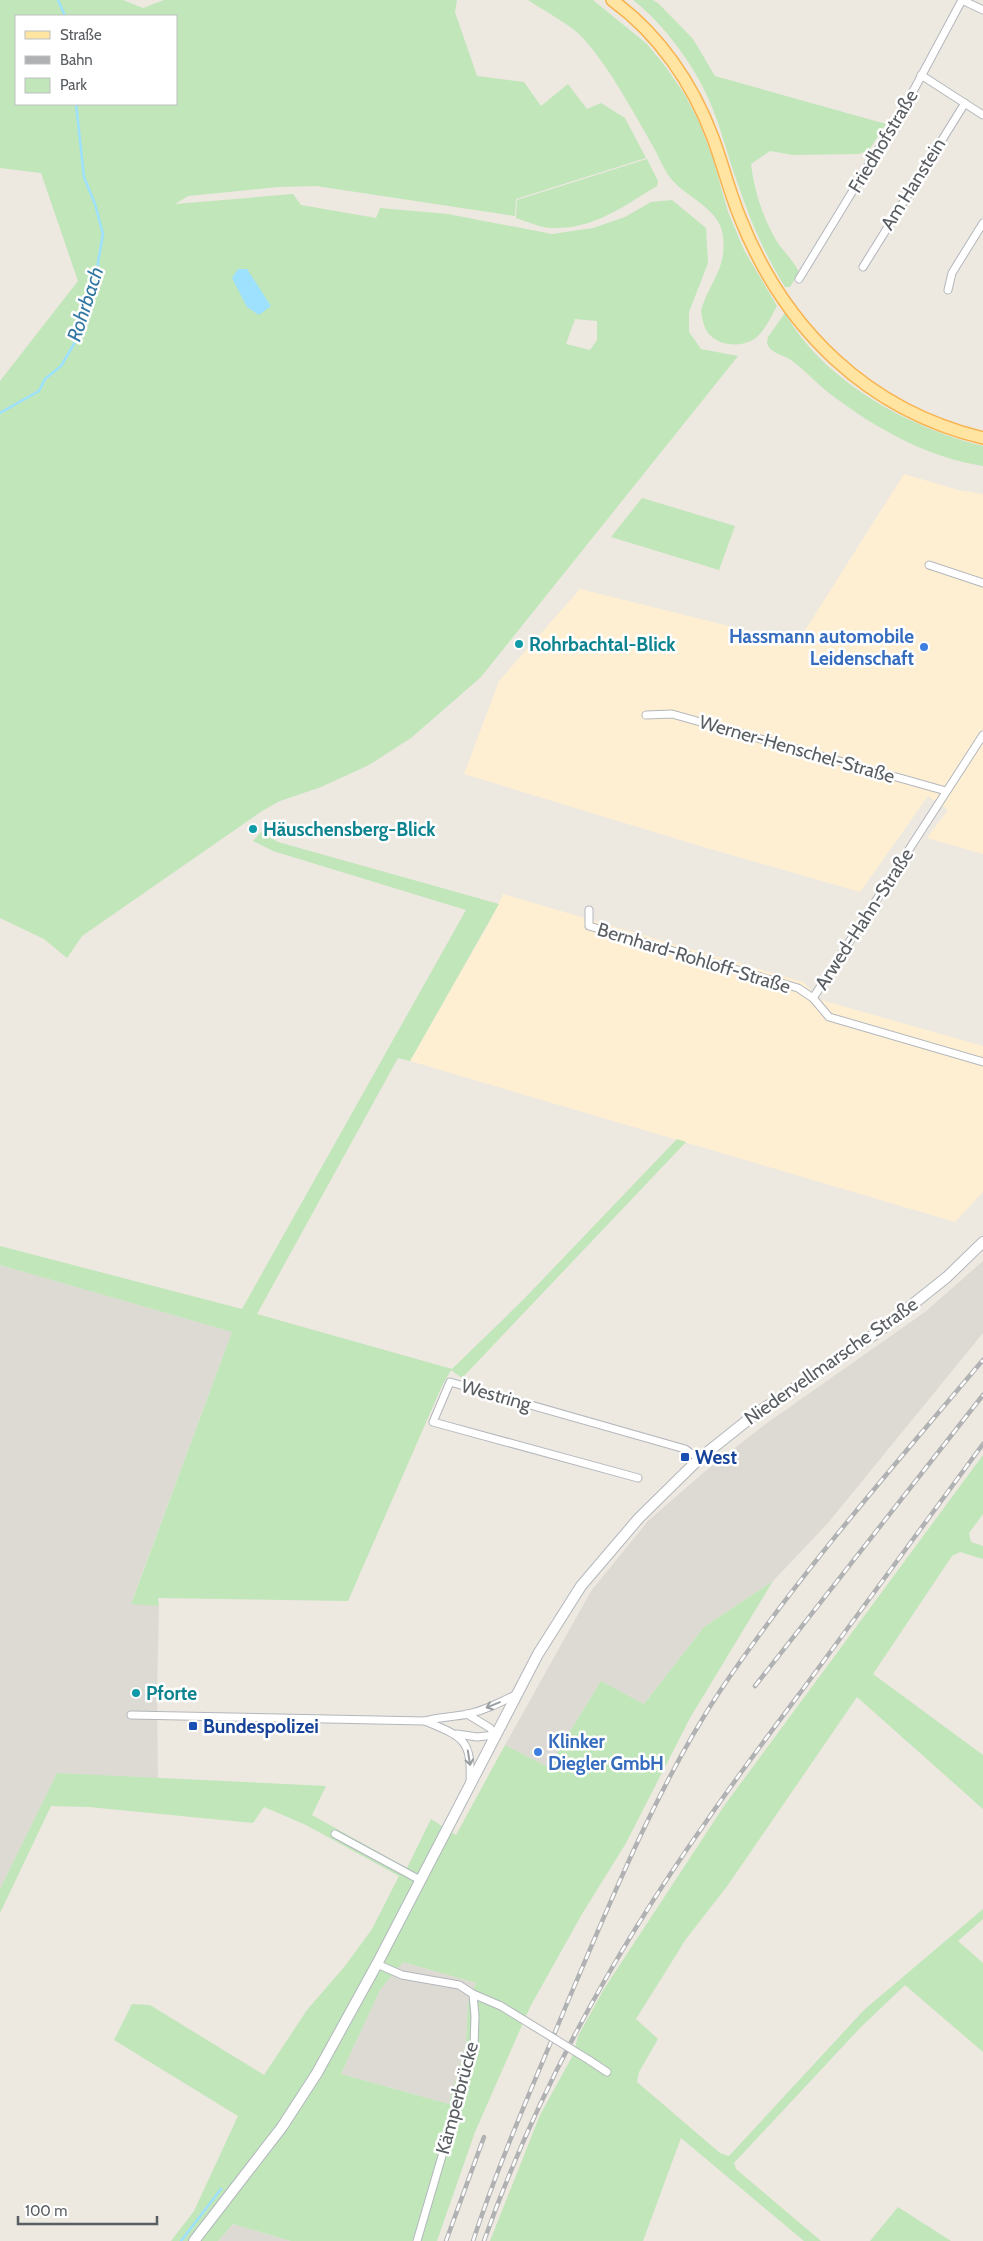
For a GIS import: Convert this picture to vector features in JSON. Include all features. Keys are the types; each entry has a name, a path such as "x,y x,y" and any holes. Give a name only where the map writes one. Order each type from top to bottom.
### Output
{"main road":[{"path":"612,0 644,28 667,54 686,81 709,130 740,220 760,263 790,311 814,341 852,375 883,397 926,419 959,432 983,438"},
{"name":"Niedervellmarsche Straße","path":"194,2241 282,2127 317,2073 377,1964 538,1654 581,1586 639,1518 699,1459 754,1416 878,1332 947,1277 983,1242"}],"street":[{"path":"962,0 983,10"},
{"name":"Friedhofstraße","path":"798,278 885,140 962,0"},
{"path":"921,75 983,115"},
{"name":"Am Hanstein","path":"863,267 965,103"},
{"path":"948,290 952,273 983,223"},
{"path":"929,565 983,583"},
{"name":"Werner-Henschel-Straße","path":"646,715 672,714 946,791"},
{"name":"Arwed-Hahn-Straße","path":"983,734 813,998 829,1017 983,1062"},
{"name":"Bernhard-Rohloff-Straße","path":"589,910 589,926 798,988 813,998"},
{"name":"Westring","path":"638,1478 433,1422 450,1382 685,1449 699,1459"},
{"path":"131,1715 425,1721 443,1716 468,1714 494,1706 517,1694"},
{"path":"425,1721 457,1734 477,1737 495,1735 490,1728 468,1714"},
{"name":"Niedervellmarsche Straße","path":"457,1734 469,1750 470,1784"},
{"path":"335,1834 420,1880"},
{"path":"377,1964 402,1975 459,1985 473,1994 501,2006 607,2072"},
{"name":"Kämperbrücke","path":"417,2241 474,2047 475,2016 473,1994"}],"shaded area":[{"path":"904,474 958,490 983,494 983,854 927,838 948,810 928,796 860,892 700,846 464,774 499,681 580,589 797,643"},
{"path":"503,894 803,982 821,1000 983,1046 983,1192 955,1222 410,1061 489,923"},
{"path":"983,1261 983,1333 828,1523 773,1581 704,1627 644,1704 601,1681 548,1767 505,1745 591,1591 648,1521 703,1473 767,1423 925,1312"},
{"path":"0,1265 232,1332 131,1603 159,1606 158,1779 57,1773 0,1889"},
{"path":"403,1962 476,1983 468,2003 466,2044 449,2104 341,2074 380,1990"},
{"path":"233,2224 291,2241 218,2241"}],"green space":[{"path":"0,0 123,0 143,8 164,0 457,0 455,12 477,76 524,82 541,106 568,84 587,109 601,103 625,118 646,158 516,199 515,216 316,186 278,187 188,196 175,204 293,194 301,205 376,218 380,208 448,214 552,234 593,228 625,217 651,202 672,200 706,228 708,263 689,312 689,332 701,349 738,356 481,677 411,738 369,765 321,787 280,801 262,811 82,936 67,958 44,939 0,918 0,381 78,281 41,173 0,168","holes":["575,319 597,321 597,340 590,350 566,344"]},
{"path":"528,0 593,0 647,44 685,95 699,122 713,159 728,212 744,250 777,306 758,336 745,343 730,344 716,340 706,330 701,311 720,267 724,248 721,227 710,211 679,187 670,177 622,92 604,64 584,39 565,23"},
{"path":"633,0 653,0 659,4 693,39 715,76 886,124 869,150 859,154 793,155 770,151 751,164 757,194 767,222 776,240 799,272 790,287 785,287 759,238 703,87 677,46 655,20"},
{"path":"647,159 658,181 657,186 606,216 566,228 550,228 516,218 517,200"},
{"path":"785,313 801,337 822,360 845,380 870,398 898,414 955,438 983,446 983,466 941,456 883,429 846,406 791,360 774,352 767,343 768,337"},
{"path":"642,498 735,526 719,570 611,537"},
{"path":"261,832 278,842 499,904 410,1061 398,1058 257,1314 452,1369 522,1301 677,1139 686,1142 462,1378 451,1370 441,1388 348,1601 158,1598 159,1606 131,1604 232,1332 0,1265 0,1246 242,1309 466,910 273,851 253,841"},
{"path":"983,1455 983,1514 969,1533 971,1542 983,1546 983,1559 960,1552 952,1556 873,1674 983,1755 983,1809 857,1697 728,1885 686,1939 636,2019 658,2039 639,2072 637,2082 720,2153 729,2156 864,2010 983,1909 983,1919 958,1941 983,1963 983,2052 905,1985 860,2028 734,2163 736,2169 821,2241 804,2241 681,2138 643,2241 490,2241 540,2115 573,2055 578,2036 604,1989 724,1806"},
{"path":"773,1581 690,1718 626,1843 582,1914 530,2007 475,2132 437,2241 291,2241 233,2224 218,2241 171,2241 194,2211 238,2116 114,2040 132,2004 150,2005 264,2075 307,2010 345,1966 372,1929 399,1876 306,1825 264,1807 253,1823 89,1807 51,1806 0,1913 0,1889 57,1773 326,1786 312,1815 407,1868 431,1819 456,1835 505,1745 548,1767 601,1681 644,1704 704,1627","holes":["403,1962 476,1983 468,2003 466,2044 449,2104 341,2074 380,1990"]},
{"path":"898,2207 951,2241 870,2241"}],"water":[{"path":"238,269 247,269 271,306 259,315 247,307 232,278"}],"waterway":[{"name":"Rohrbach","path":"58,0 65,15"},
{"name":"Rohrbach","path":"0,413 39,391 45,379 61,366 74,344 98,275 98,262 103,234 95,204 84,177 76,105"},
{"path":"181,2241 221,2189"}],"railway":[{"path":"473,2241 518,2120 602,1922 656,1803 697,1727 750,1648 814,1563 983,1360"},
{"path":"755,1686 983,1395"},
{"path":"484,2241 528,2130 554,2076 581,2022 642,1919 674,1868 732,1785 983,1444"},
{"path":"446,2241 484,2137"}],"place":[{"name":"Rohrbachtal-Blick","path":"519,644"},
{"name":"Hassmann automobile Leidenschaft","path":"924,647"},
{"name":"Häuschensberg-Blick","path":"253,829"},
{"name":"West","path":"685,1457"},
{"name":"Pforte","path":"136,1693"},
{"name":"Bundespolizei","path":"193,1726"},
{"name":"Klinker Diegler GmbH","path":"538,1752"}]}
